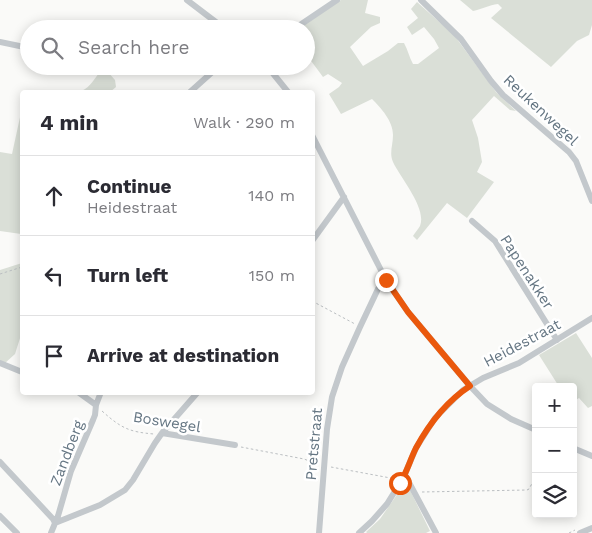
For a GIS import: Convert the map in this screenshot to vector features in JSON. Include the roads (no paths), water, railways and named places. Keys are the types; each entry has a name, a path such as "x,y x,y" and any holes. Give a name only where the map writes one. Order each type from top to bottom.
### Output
{"street":[{"path":"187,0 213,20"},
{"path":"323,0 323,8"},
{"path":"306,20 337,0"},
{"name":"Reukenwegel","path":"421,0 461,39 503,95 569,152 576,161 592,201"},
{"path":"0,42 20,46"},
{"path":"192,90 209,75"},
{"path":"274,75 286,90"},
{"path":"315,141 386,280 408,312 487,404 510,419 532,428"},
{"path":"315,237 344,197"},
{"name":"Papenakker","path":"472,221 495,241 557,340"},
{"name":"Pretstraat","path":"319,533 327,429 336,382 378,289 386,280"},
{"name":"Heidestraat","path":"359,533 382,510 406,475 416,448 435,418 463,390 483,378 518,363 592,318"},
{"path":"0,363 20,371"},
{"path":"82,395 96,405"},
{"name":"Zandberg","path":"51,533 58,516 70,471 94,420 100,395"},
{"path":"0,462 55,523 100,505 125,490 155,442 195,395"},
{"name":"Boswegel","path":"162,433 235,446"},
{"path":"577,450 592,456"},
{"path":"406,475 413,492 436,533"},
{"path":"0,516 17,533"},
{"path":"580,533 592,528"}]}
